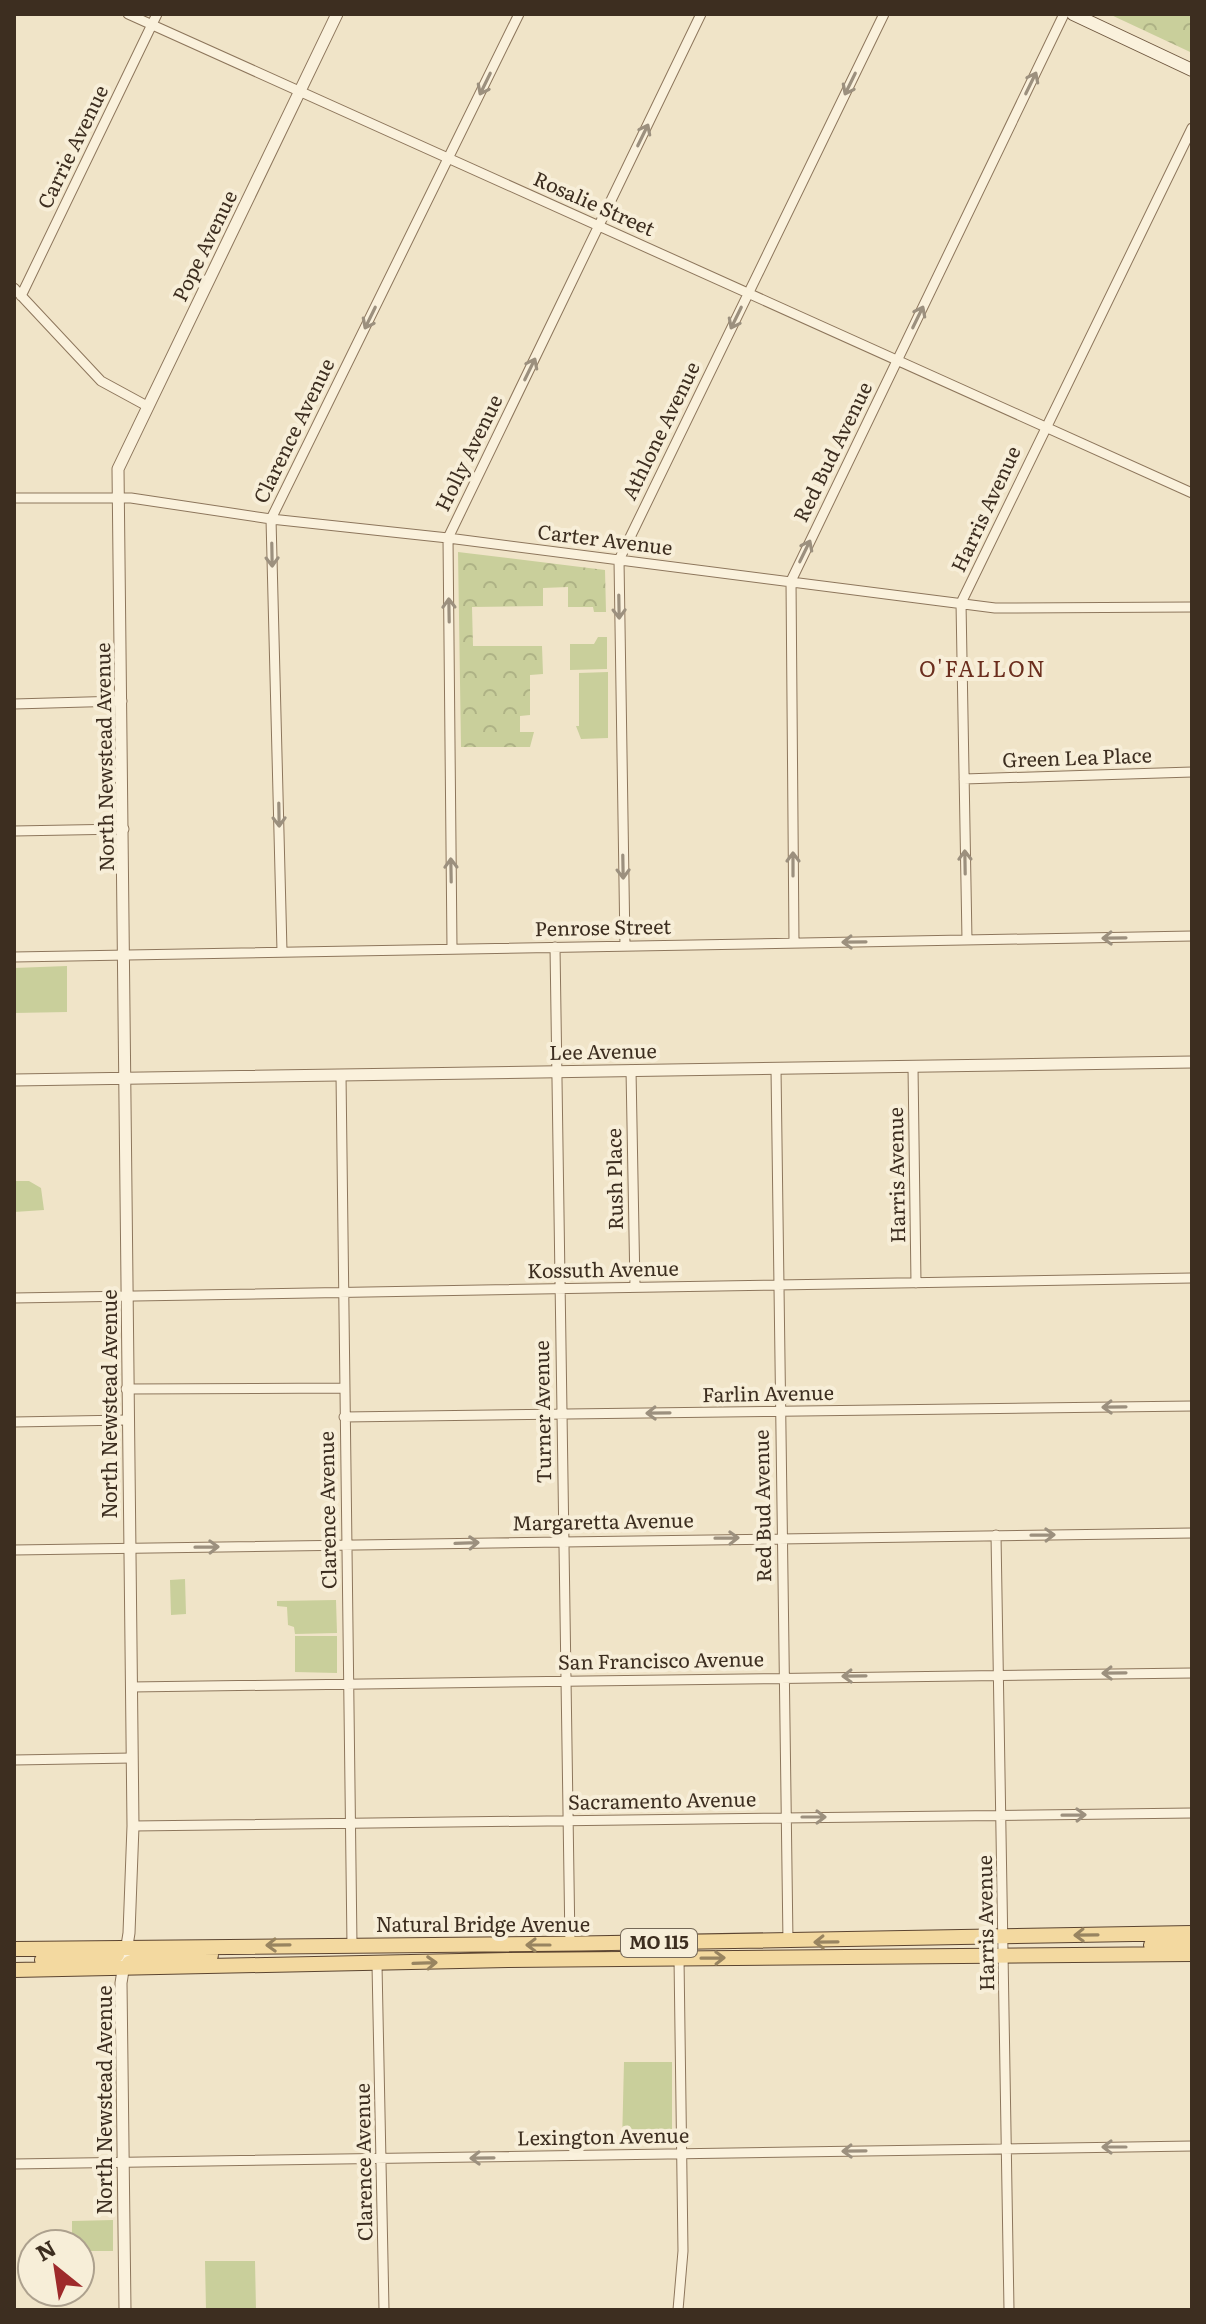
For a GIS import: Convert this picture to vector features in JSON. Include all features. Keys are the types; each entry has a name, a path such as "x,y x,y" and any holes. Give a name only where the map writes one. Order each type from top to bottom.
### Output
{"main road":[{"path":"1073,14 1192,70"},
{"name":"Natural Bridge Avenue","path":"14,1949 570,1945 1192,1933"},
{"path":"1096,1955 1132,1946 1192,1943"},
{"path":"123,1968 142,1958 205,1955 250,1946"},
{"path":"14,1968 115,1956 127,1948"},
{"name":"Natural Bridge Avenue","path":"14,1968 1192,1954"}],"street":[{"name":"Rosalie Street","path":"128,14 1192,493"},
{"name":"Carrie Avenue","path":"17,292 157,14"},
{"name":"Pope Avenue","path":"118,498 120,463 337,14"},
{"name":"Clarence Avenue","path":"282,951 271,519 519,14"},
{"name":"Holly Avenue","path":"452,948 448,538 701,14"},
{"name":"Athlone Avenue","path":"625,946 619,560 884,14"},
{"name":"Red Bud Avenue","path":"794,942 791,581 1064,14"},
{"name":"Harris Avenue","path":"967,940 961,603 1192,128"},
{"path":"17,292 101,381 147,406"},
{"name":"Carter Avenue","path":"14,498 118,498 1010,609 1192,607"},
{"name":"North Newstead Avenue","path":"118,498 127,1078 126,1389 133,1826 127,1948 123,1968 125,2310"},
{"path":"14,704 122,701"},
{"name":"Green Lea Place","path":"964,779 1192,772"},
{"path":"14,831 124,829"},
{"name":"Penrose Street","path":"14,957 1192,936"},
{"path":"555,947 557,1071"},
{"name":"Lee Avenue","path":"14,1080 1192,1062"},
{"name":"Harris Avenue","path":"913,1067 916,1283"},
{"name":"Red Bud Avenue","path":"776,1069 788,1942"},
{"name":"Rush Place","path":"631,1070 635,1287"},
{"name":"Turner Avenue","path":"557,1071 570,1945"},
{"name":"Clarence Avenue","path":"341,1075 352,1945"},
{"name":"Kossuth Avenue","path":"14,1298 1192,1278"},
{"path":"126,1389 344,1388"},
{"name":"Farlin Avenue","path":"344,1417 1192,1406"},
{"path":"14,1422 127,1420"},
{"name":"Margaretta Avenue","path":"14,1550 1192,1533"},
{"name":"Harris Avenue","path":"996,1535 1009,2147 1009,2310"},
{"name":"San Francisco Avenue","path":"131,1687 1192,1673"},
{"path":"14,1760 132,1758"},
{"name":"Sacramento Avenue","path":"133,1826 1192,1813"},
{"path":"678,2310 683,2251 679,1958"},
{"name":"Clarence Avenue","path":"377,1965 384,2310"},
{"name":"Lexington Avenue","path":"14,2164 1192,2146"}],"green space":[{"path":"1109,14 1192,14 1192,53 1188,51"},
{"path":"458,552 605,570 606,612 594,612 593,607 568,607 568,587 543,588 543,606 472,607 473,646 542,646 543,674 530,675 530,715 520,716 520,732 534,732 530,747 461,747"},
{"path":"598,637 607,637 607,669 570,670 570,644 594,644"},
{"path":"608,672 608,738 581,739 576,726 579,726 579,673"},
{"path":"67,966 67,1012 14,1013 14,968"},
{"path":"14,1181 29,1181 41,1188 44,1210 14,1212"},
{"path":"185,1579 186,1614 171,1615 170,1580"},
{"path":"336,1600 337,1633 295,1634 294,1627 288,1625 287,1607 277,1606 277,1601"},
{"path":"295,1636 337,1636 337,1673 295,1672"},
{"path":"624,2062 672,2062 672,2141 622,2144"},
{"path":"113,2220 113,2251 96,2251 96,2228 72,2228 72,2221"},
{"path":"205,2261 255,2261 256,2310 206,2310"}],"district":[{"name":"O'FALLON","path":"983,669"}]}
